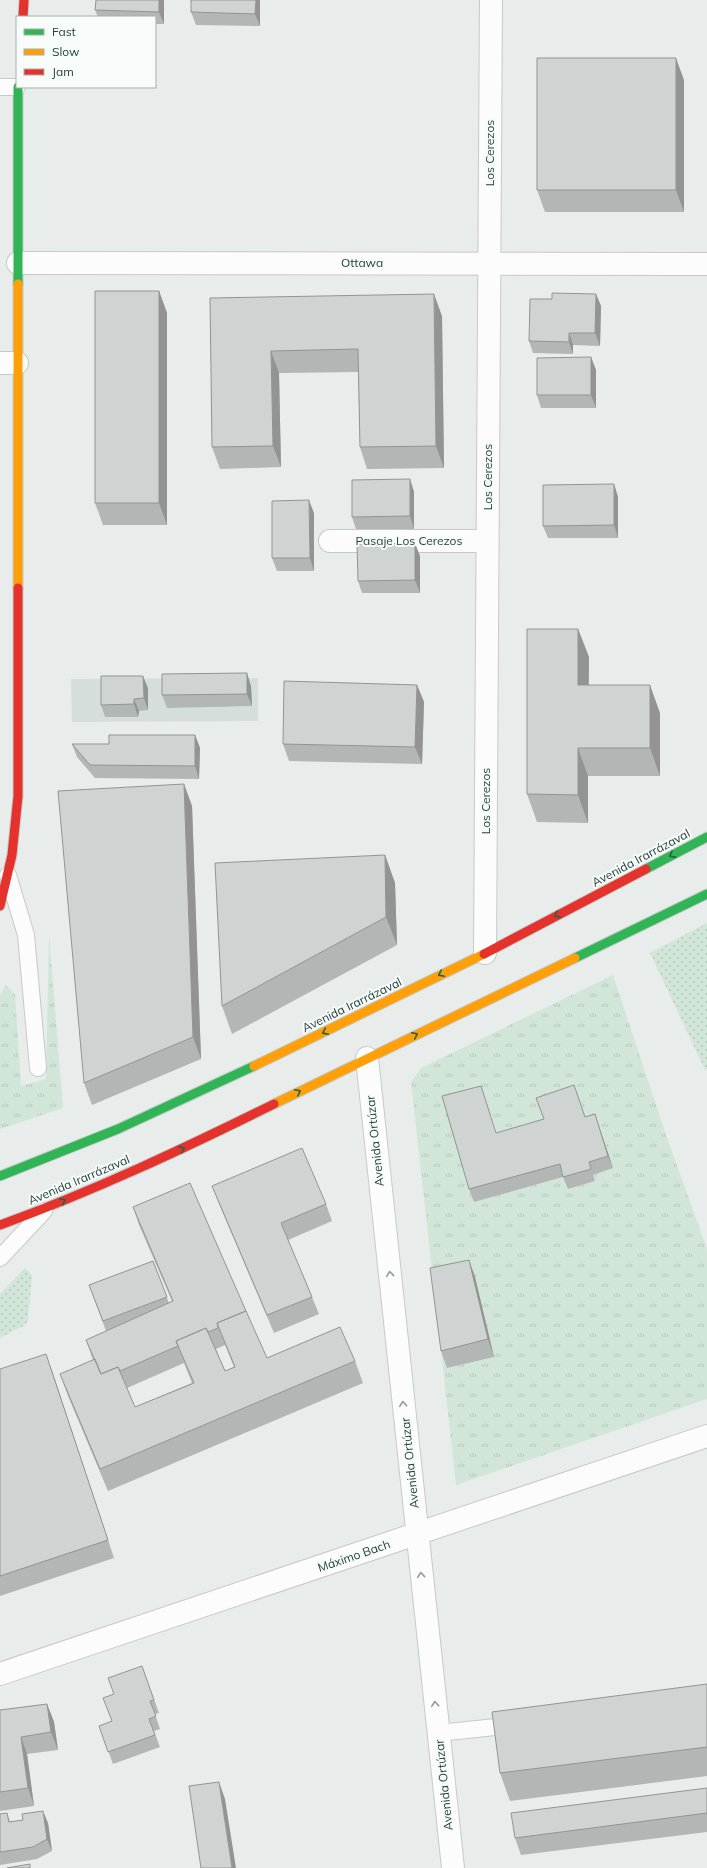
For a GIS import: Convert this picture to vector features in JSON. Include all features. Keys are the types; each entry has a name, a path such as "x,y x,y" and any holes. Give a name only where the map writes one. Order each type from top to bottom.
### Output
{"main road":[{"path":"23,16 24,0"},
{"path":"0,906 8,875 16,832 18,796 9,363 18,263 18,88"},
{"name":"Avenida Irarrázaval","path":"0,1176 118,1129 218,1084 485,953 707,837"},
{"name":"Avenida Irarrázaval","path":"0,1225 47,1208 189,1146 367,1058 707,894"}],"street":[{"name":"Los Cerezos","path":"485,953 491,0"},
{"name":"Ottawa","path":"18,263 707,264"},
{"name":"Pasaje Los Cerezos","path":"330,541 487,541"},
{"name":"Avenida Ortúzar","path":"367,1058 453,1868"},
{"name":"Máximo Bach","path":"0,1674 417,1535 707,1436"}],"lane":[{"path":"0,87 16,87"},
{"path":"8,875 26,935 38,1068"},
{"path":"0,1258 47,1208"},
{"path":"438,1733 531,1723"}],"shaded area":[{"path":"258,678 258,721 72,722 71,679"}],"green space":[{"path":"707,923 707,1069 705,1070 650,953"},
{"path":"49,934 63,1108 0,1129 0,995 6,985 15,994 21,1086 46,1079"},
{"path":"613,975 667,1138 707,1249 707,1399 456,1485 411,1082 421,1068","holes":["579,1098 589,1129 600,1127 613,1168 593,1175 595,1181 568,1189 564,1177 474,1202 447,1108 485,1099 501,1145 548,1131 541,1110","475,1277 494,1357 447,1368 437,1286"]},
{"path":"25,1268 32,1275 28,1320 25,1325 0,1338 0,1294"}],"building":[{"path":"96,0 159,0 159,12 95,10"},
{"path":"191,0 256,0 255,14 191,12"},
{"path":"537,58 676,58 676,190 537,190"},
{"path":"95,291 159,291 159,503 95,503"},
{"path":"552,293 596,294 595,333 569,333 569,342 529,341 530,299 552,299"},
{"path":"434,294 436,446 360,447 358,349 271,351 273,446 212,447 210,298"},
{"path":"591,357 591,395 537,395 537,358"},
{"path":"410,479 410,516 352,517 352,480"},
{"path":"614,484 614,525 543,526 543,485"},
{"path":"309,500 310,558 272,558 272,501"},
{"path":"415,543 415,580 358,581 357,544"},
{"path":"527,629 578,629 578,685 650,685 650,748 578,748 578,795 527,794"},
{"path":"247,673 247,694 162,695 162,674"},
{"path":"101,676 143,676 144,698 134,699 134,704 101,705"},
{"path":"284,681 417,685 415,747 283,744"},
{"path":"109,735 195,735 195,766 90,765 72,744 109,744"},
{"path":"184,784 193,1037 84,1083 58,791"},
{"path":"385,855 386,917 222,1006 215,863"},
{"path":"574,1085 585,1117 595,1114 608,1156 589,1162 591,1169 563,1177 560,1164 469,1189 442,1096 481,1086 496,1133 544,1119 536,1098"},
{"path":"302,1148 326,1204 281,1223 312,1297 267,1315 212,1186"},
{"path":"190,1183 246,1311 217,1323 218,1328 208,1332 206,1328 176,1341 178,1346 120,1371 118,1367 101,1374 86,1340 173,1301 133,1207"},
{"path":"469,1260 488,1339 441,1351 430,1268"},
{"path":"153,1261 167,1297 103,1321 89,1285"},
{"path":"246,1311 267,1358 340,1327 355,1361 100,1469 60,1374 95,1359 101,1374 118,1367 135,1407 194,1383 176,1341 206,1328 225,1371 235,1367 217,1323"},
{"path":"46,1354 108,1540 0,1576 0,1369"},
{"path":"142,1666 154,1700 150,1701 156,1716 149,1719 155,1735 108,1752 99,1726 112,1721 103,1698 114,1694 108,1678"},
{"path":"707,1684 707,1747 500,1773 492,1712"},
{"path":"47,1704 51,1732 21,1737 28,1788 0,1792 0,1710"},
{"path":"219,1782 232,1868 201,1868 189,1786"},
{"path":"707,1788 707,1813 515,1838 511,1813"},
{"path":"43,1811 47,1839 33,1847 0,1852 0,1814 7,1813 9,1822 23,1820 22,1814"},
{"path":"30,1864 30,1868 7,1868"}],"traffic: fast":[{"path":"18,88 18,284"},
{"path":"646,869 707,837"},
{"path":"575,958 707,894"},
{"path":"0,1176 118,1129 254,1066"}],"traffic: slow":[{"path":"18,284 18,588"},
{"path":"254,1066 484,954"},
{"path":"274,1104 575,958"}],"traffic: jam":[{"path":"23,16 24,0"},
{"path":"0,906 12,855 18,796 18,588"},
{"path":"484,954 646,869"},
{"path":"0,1225 70,1198 139,1168 274,1104"}]}
